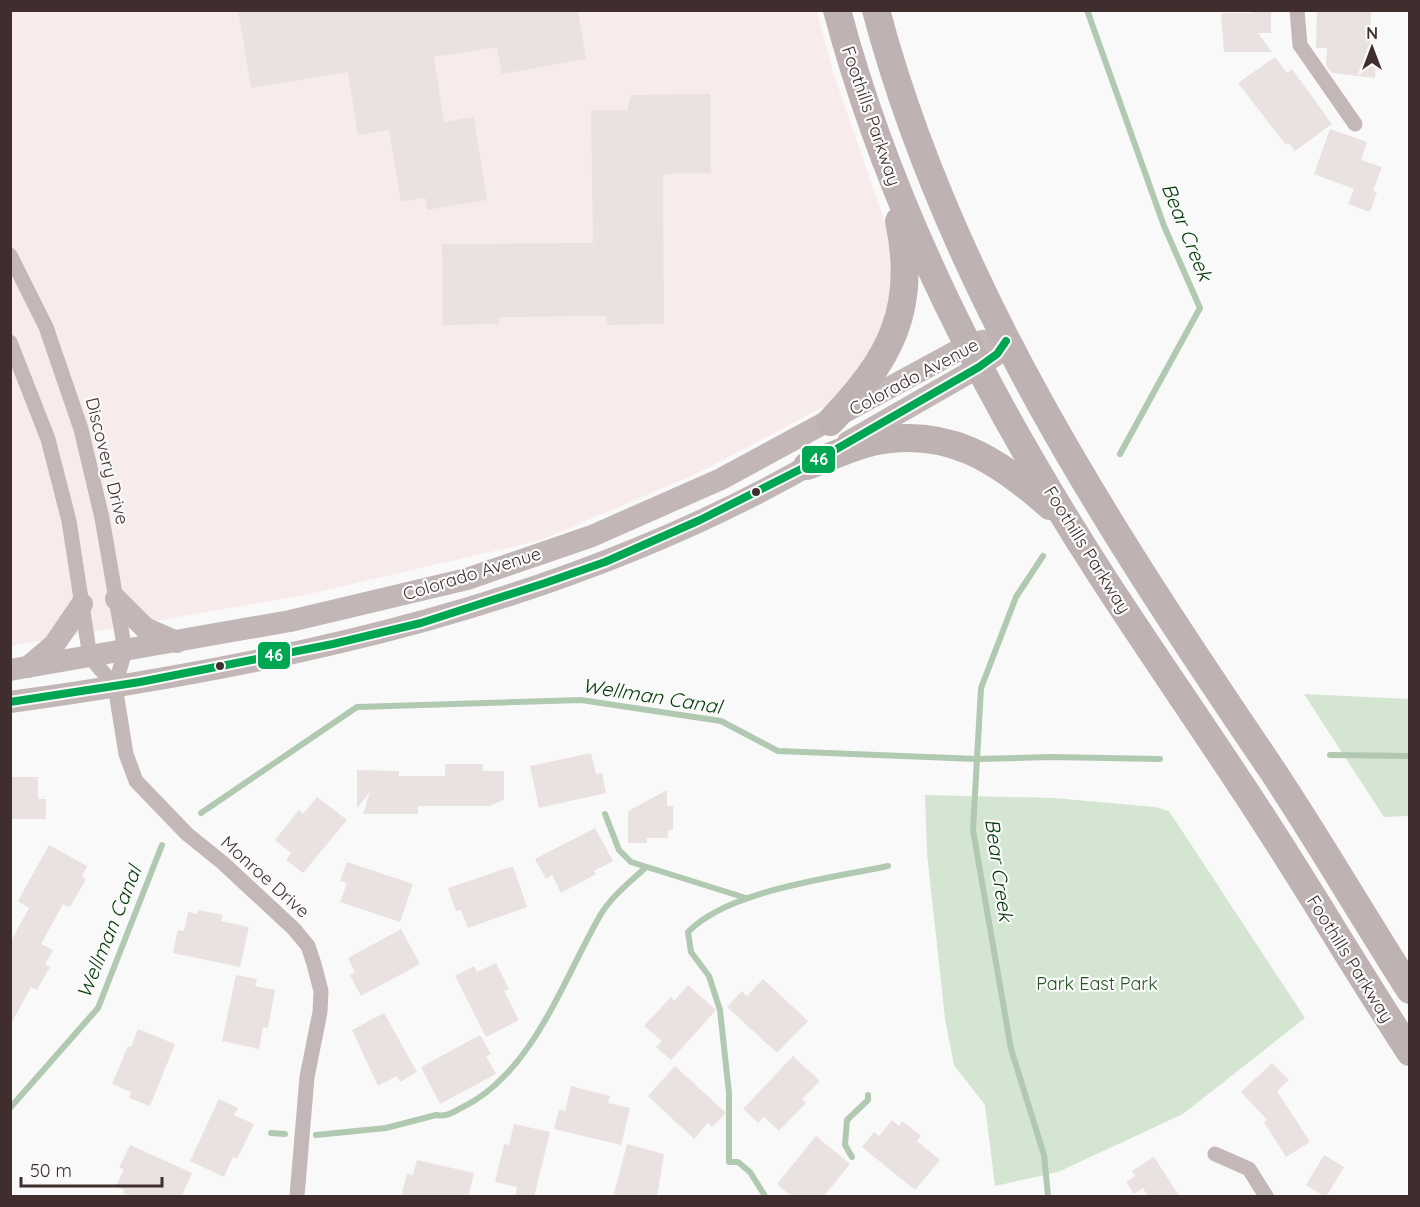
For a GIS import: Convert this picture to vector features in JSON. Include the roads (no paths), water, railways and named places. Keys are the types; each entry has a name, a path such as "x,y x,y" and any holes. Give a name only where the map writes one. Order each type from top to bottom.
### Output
{"highway":[{"name":"Foothills Parkway","path":"837,10 857,86 889,172 974,356 1039,474 1102,576 1243,788 1410,1052"},
{"name":"Foothills Parkway","path":"876,10 924,160 978,288 1006,340 1158,599 1272,771 1410,990"},
{"path":"830,422 881,362 890,345 903,304 905,259 889,172"},
{"path":"807,466 853,448 889,439 927,439 969,449 1011,473 1050,506 1102,576"}],"main road":[{"name":"Colorado Avenue","path":"20,669 290,621 467,579 592,536 722,479 830,422 974,356 997,354 1006,340"},
{"name":"Colorado Avenue","path":"10,702 115,686 333,644 421,623 605,562 807,466 974,356"},
{"path":"116,599 145,628 177,642"},
{"path":"20,669 54,645 82,604"}],"street":[{"path":"1297,10 1300,45 1355,124"},
{"name":"Discovery Drive","path":"10,255 46,327 81,429 102,518 125,651 115,686"},
{"path":"10,342 48,439 69,521 90,657 115,686"},
{"name":"Monroe Drive","path":"115,686 126,754 136,781 187,834 223,863 294,929 308,946 321,991 307,1077 297,1197"},
{"path":"1215,1154 1249,1169 1266,1197"}],"waterway":[{"name":"Bear Creek","path":"1087,10 1164,226 1200,308 1120,454"},
{"name":"Bear Creek","path":"1043,556 1016,597 981,688 973,830 1011,1049 1044,1155 1048,1196"},
{"name":"Wellman Canal","path":"201,813 357,707 581,700 721,721 778,751 977,759 1051,757 1160,759"},
{"name":"Wellman Canal","path":"1330,755 1410,756"},
{"path":"605,814 619,850 631,862 746,898"},
{"name":"Wellman Canal","path":"10,1108 98,1008 162,845"},
{"path":"765,1196 750,1172 738,1162 729,1162 729,1093 720,1010 709,976 691,952 688,932 706,918 754,896 811,881 888,866"},
{"path":"316,1135 386,1128 436,1115 446,1115 486,1093 508,1072 544,1023 605,907 645,868"},
{"path":"852,1157 845,1145 847,1120 868,1100 868,1095"},
{"path":"271,1133 285,1134"}],"park label":[{"name":"Park East Park","path":"1097,984"}]}
